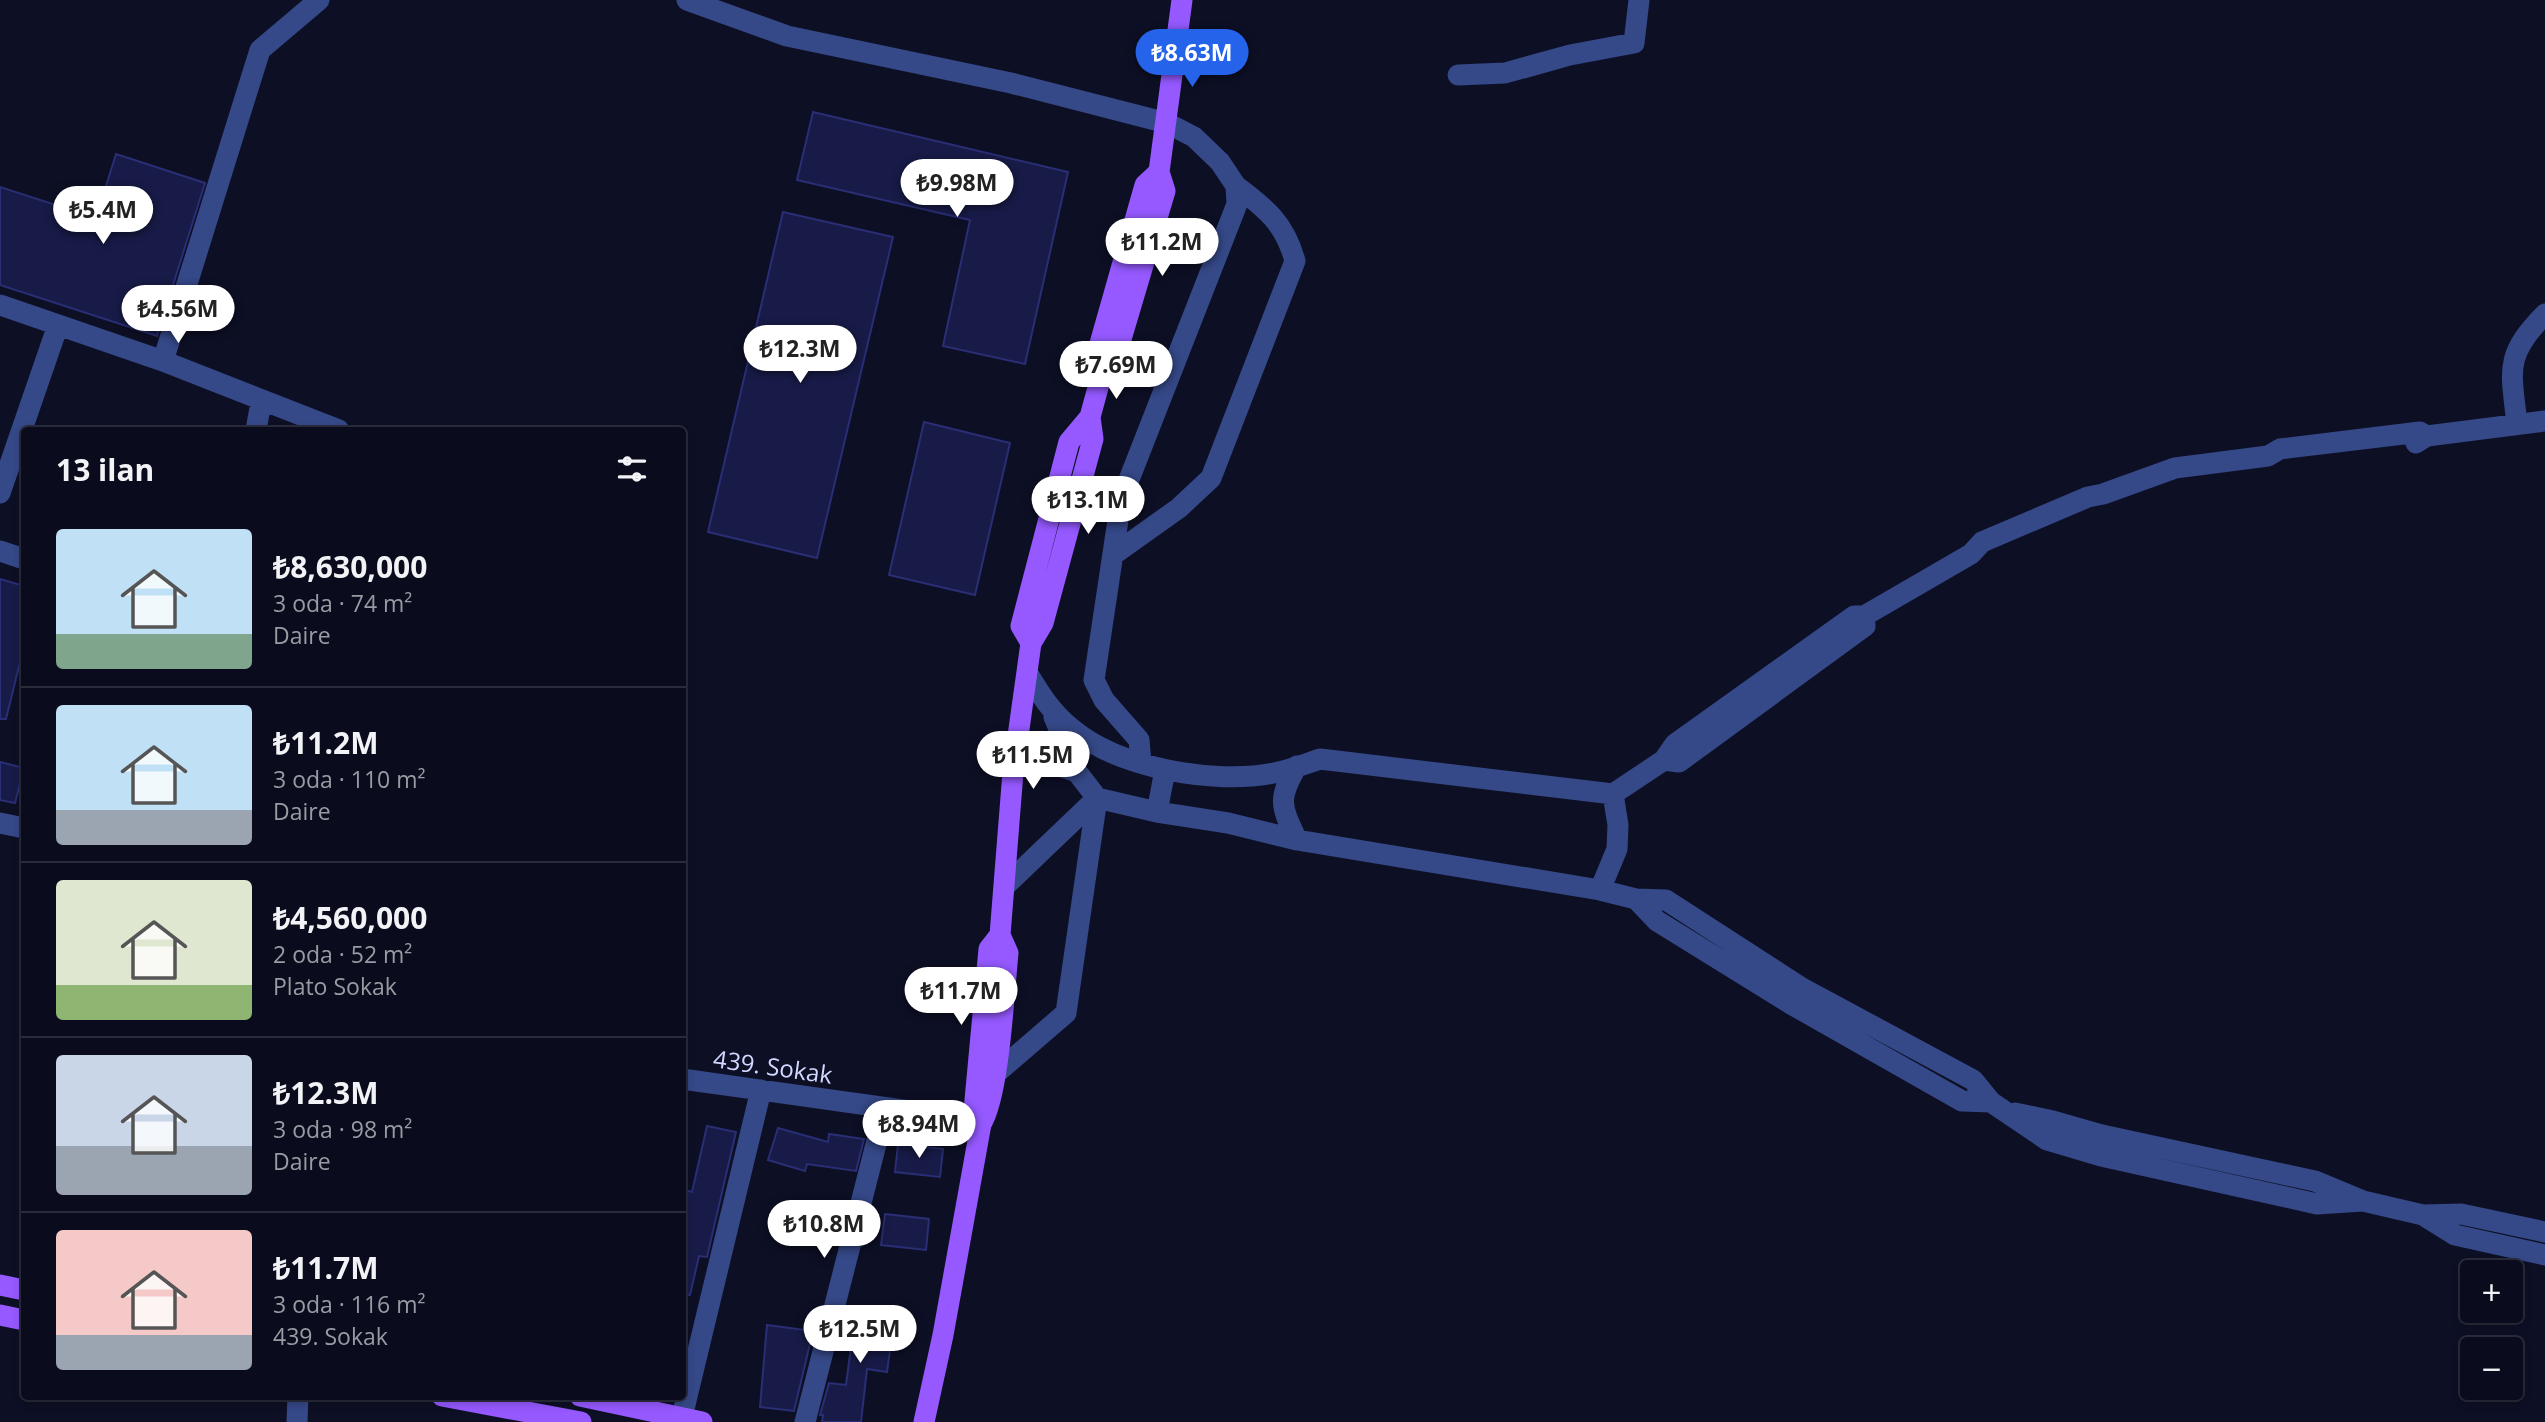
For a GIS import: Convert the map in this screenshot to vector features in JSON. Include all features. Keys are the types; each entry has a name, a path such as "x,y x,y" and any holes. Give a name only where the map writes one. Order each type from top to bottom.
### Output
{"main road":[{"path":"981,1125 974,1111 989,949 1000,935 1016,757 1031,643 1043,623 1093,439 1090,417 1102,373 1116,356 1164,191 1158,172 1167,123 1182,0"},
{"path":"924,1422 981,1125 989,1112 1009,953 1000,935"},
{"path":"0,1285 21,1289"},
{"path":"0,1315 21,1319"},
{"path":"463,1400 579,1422"},
{"path":"599,1400 692,1420"}],"street":[{"path":"163,361 260,51 319,0"},
{"path":"687,0 786,36 1011,83 1167,123 1194,137 1220,162 1236,186 1265,208 1288,237 1295,261 1211,478 1179,508 1113,555"},
{"path":"1458,75 1505,72 1570,55 1634,43 1639,0"},
{"path":"1141,763 1139,740 1104,700 1094,680 1121,500 1237,204 1236,186"},
{"path":"0,305 163,361 261,402 331,427"},
{"path":"2517,424 2511,367 2525,334 2545,314"},
{"path":"23,427 58,326"},
{"path":"257,427 261,402"},
{"path":"1046,703 1072,730 1122,757 1164,770 1201,776 1274,773 1320,759 1613,794 1664,760 1679,762 1865,626 1864,616 1971,554 1989,551 2091,507 2103,494 2175,468 2269,456 2282,460 2418,442 2427,436 2545,421"},
{"path":"0,493 21,433"},
{"path":"0,551 21,558"},
{"path":"1028,674 1046,703 1077,772 1097,797 1157,812 1228,823 1297,841 1600,890 1636,899 1665,900 1802,988 1973,1080 2000,1107 2102,1135 2315,1181 2363,1201 2423,1215 2460,1214 2545,1232"},
{"path":"1016,757 1047,762 1077,772"},
{"path":"1297,766 1283,790 1283,811 1297,841"},
{"path":"1157,812 1164,770"},
{"path":"1600,890 1617,849 1618,825 1613,794"},
{"path":"1005,886 1097,797"},
{"path":"994,1075 1066,1013 1097,797"},
{"path":"0,822 21,827"},
{"name":"439. Sokak","path":"686,1080 981,1125"},
{"path":"692,1420 761,1090"},
{"path":"805,1422 885,1109"},
{"path":"2423,1215 2455,1235 2545,1255"},
{"path":"297,1422 298,1400"}],"building":[{"path":"813,112 1068,172 1025,364 943,346 970,220 797,180"},
{"path":"116,154 205,183 157,336 0,285 0,187 96,218"},
{"path":"783,212 893,237 817,558 708,532"},
{"path":"924,422 1010,443 975,595 889,575"},
{"path":"0,579 21,585 21,658 6,719 0,719"},
{"path":"0,762 21,767 15,803 0,800"},
{"path":"707,1126 736,1132 707,1257 699,1256 690,1295 686,1294 686,1190 692,1192"},
{"path":"778,1128 828,1142 829,1134 864,1139 856,1171 807,1164 805,1171 768,1160"},
{"path":"898,1144 943,1149 940,1177 895,1172"},
{"path":"885,1214 929,1219 926,1250 881,1245"},
{"path":"856,1308 895,1313 887,1372 867,1369 861,1422 822,1422 823,1415 820,1415 829,1383 846,1385"},
{"path":"767,1325 813,1331 794,1411 760,1407"}]}
